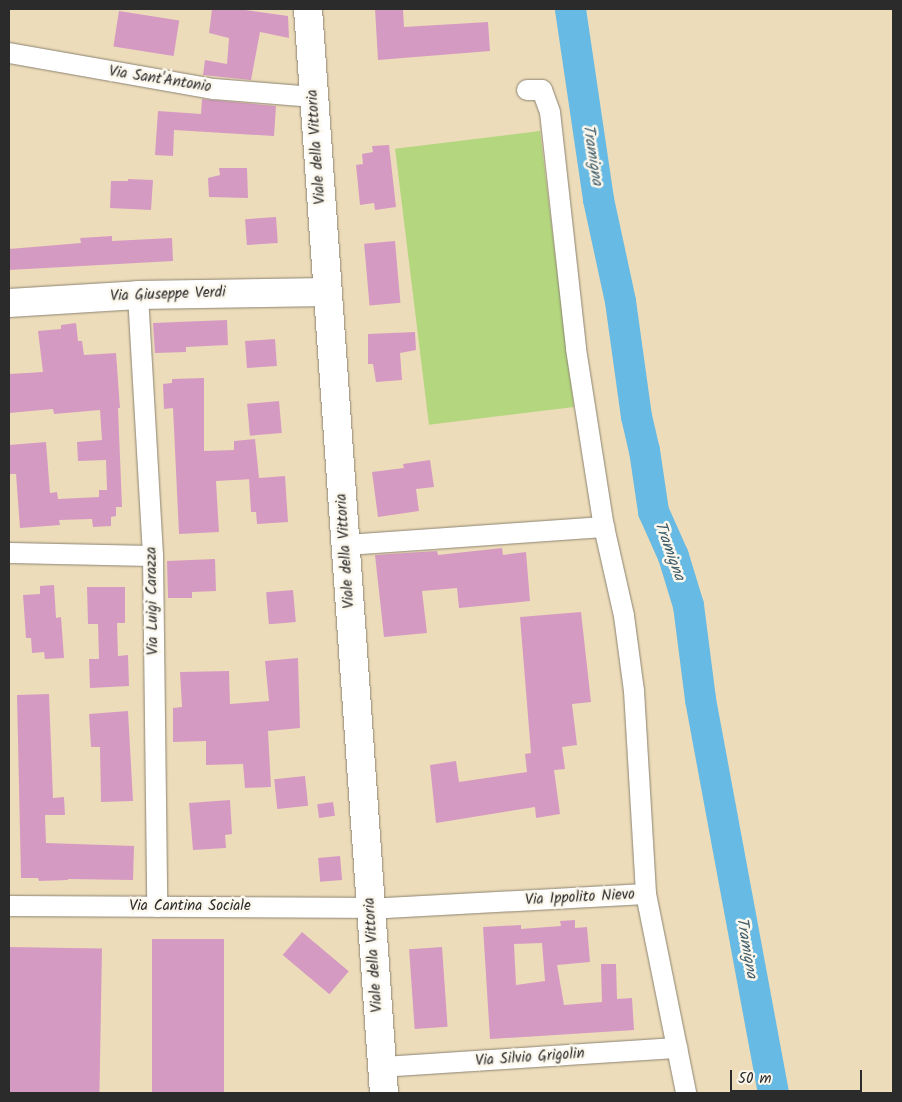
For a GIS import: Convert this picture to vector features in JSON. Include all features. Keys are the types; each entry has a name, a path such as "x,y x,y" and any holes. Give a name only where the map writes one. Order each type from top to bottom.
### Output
{"street":[{"name":"Viale della Vittoria","path":"308,9 383,1080"},
{"name":"Via Sant'Antonio","path":"9,53 214,89 314,97"},
{"path":"527,90 542,90 550,112 576,349 604,527 624,616 634,691 646,894"},
{"name":"Via Giuseppe Verdi","path":"9,303 138,295 328,292"},
{"name":"Via Luigi Carazza","path":"138,295 153,556 157,907"},
{"path":"346,545 604,527"},
{"path":"9,553 153,556"},
{"name":"Via Ippolito Nievo","path":"371,908 646,894 686,1093"},
{"name":"Via Cantina Sociale","path":"9,906 371,908"},
{"name":"Via Silvio Grigolin","path":"383,1080 678,1048"}],"green space":[{"path":"540,131 574,407 429,425 395,149"}],"building":[{"path":"212,9 238,9 288,16 289,38 260,32 251,80 203,75 205,60 227,64 229,38 209,33"},
{"path":"375,9 403,9 404,27 488,22 490,51 378,60"},
{"path":"119,11 179,21 174,56 113,47"},
{"path":"202,99 276,106 274,136 174,130 173,156 155,155 158,111 201,114"},
{"path":"389,145 396,207 375,210 374,203 360,205 356,165 363,164 362,154 373,152 372,146"},
{"path":"219,168 247,168 248,198 209,197 208,178 220,175"},
{"path":"128,179 153,180 151,210 110,208 111,181 128,181"},
{"path":"276,217 278,243 247,245 245,219"},
{"path":"112,236 112,241 172,238 173,261 9,270 9,249 81,243 80,238"},
{"path":"395,241 400,303 370,305 364,244"},
{"path":"227,320 228,345 186,347 186,352 155,353 153,323"},
{"path":"76,323 78,341 82,341 84,355 116,353 120,408 118,408 122,507 116,507 116,516 111,517 111,526 93,527 92,519 59,520 60,525 20,528 16,474 10,474 9,445 46,442 50,493 57,492 58,499 99,497 99,490 107,490 106,460 78,461 77,442 102,440 100,410 54,414 53,409 9,413 9,374 43,372 38,331 61,329 61,325"},
{"path":"415,332 416,350 400,353 402,380 376,382 373,364 368,364 368,334"},
{"path":"275,339 277,366 247,368 245,341"},
{"path":"204,378 204,451 234,450 234,441 255,439 259,478 285,476 288,522 257,524 256,512 251,512 249,479 216,481 219,532 179,534 173,408 164,409 163,384 172,383 172,379"},
{"path":"279,401 282,433 250,436 247,404"},
{"path":"430,460 434,487 416,489 419,511 378,517 372,472 404,468 403,464"},
{"path":"502,548 503,555 526,552 530,601 459,608 457,588 422,591 427,633 384,637 375,555 437,551 438,555"},
{"path":"215,559 216,591 192,592 192,598 168,598 167,561"},
{"path":"54,585 56,618 61,617 64,658 45,659 44,652 32,653 31,638 26,638 23,595 40,594 40,586"},
{"path":"87,587 125,587 125,623 117,623 118,656 128,655 129,686 90,688 89,659 99,659 98,624 88,624"},
{"path":"293,590 296,622 269,624 266,592"},
{"path":"581,612 591,702 572,704 577,745 562,747 565,769 554,770 560,814 536,818 535,807 436,823 430,765 456,761 459,782 527,772 525,754 531,753 520,617"},
{"path":"298,658 300,728 268,731 271,787 245,788 243,764 206,765 206,741 173,742 173,708 182,707 180,672 229,671 230,704 269,701 265,661"},
{"path":"49,694 53,798 64,797 65,815 45,815 46,843 134,846 133,880 68,879 39,881 38,878 21,878 17,695"},
{"path":"128,711 133,801 101,802 100,747 91,747 89,714"},
{"path":"305,776 308,806 277,809 274,779"},
{"path":"230,800 232,834 225,835 226,848 193,850 189,803"},
{"path":"333,802 335,816 319,818 317,804"},
{"path":"340,856 342,880 320,882 318,858"},
{"path":"575,920 575,928 587,927 590,962 557,965 564,1005 602,1002 601,964 616,964 617,999 632,998 634,1030 490,1039 483,927 521,925 521,929 561,926 560,921","holes":["542,943 545,981 516,985 514,944"]},
{"path":"302,932 349,971 329,994 283,955"},
{"path":"152,939 224,939 224,1093 152,1093"},
{"path":"9,947 102,949 99,1093 9,1093"},
{"path":"442,947 448,1027 415,1029 409,949"}],"waterway":[{"name":"Tramigna","path":"570,9 598,199 620,301 636,416 644,450 653,511 673,556 688,605 700,699 773,1093"}]}
